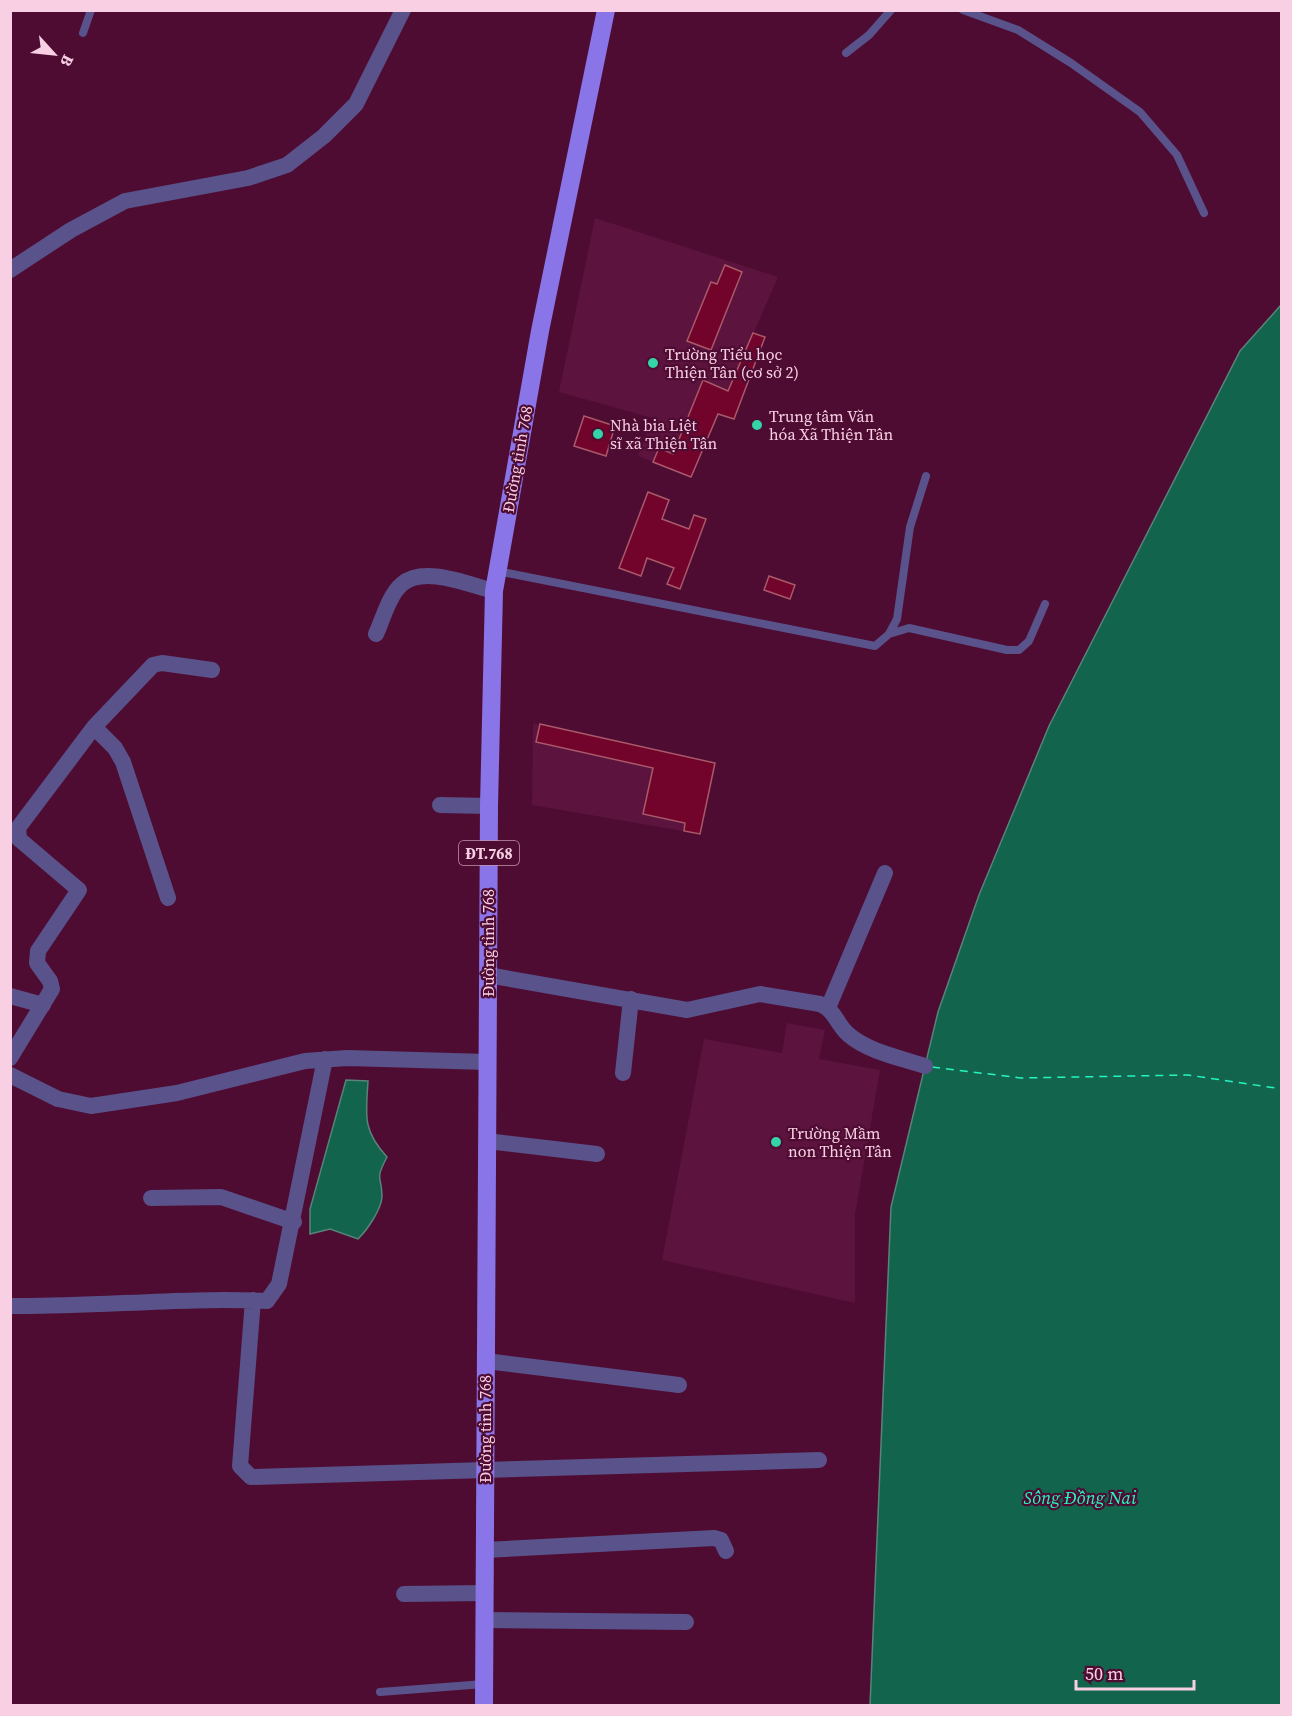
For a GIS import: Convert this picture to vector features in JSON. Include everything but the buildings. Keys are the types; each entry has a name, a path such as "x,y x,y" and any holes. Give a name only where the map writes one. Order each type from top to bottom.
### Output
{"main road":[{"name":"Đường tỉnh 768","path":"484,1706 489,806 494,591 540,332 606,10"}],"street":[{"path":"10,270 71,230 125,201 248,178 286,165 324,136 356,104 403,10"},
{"path":"376,634 402,584 417,577 433,576 494,591"},
{"path":"10,1058 52,989 50,981 37,963 36,956 79,890 19,839 18,828 94,727 153,665 162,663 212,670"},
{"path":"94,727 115,748 123,762 168,897"},
{"path":"440,805 489,806"},
{"path":"828,1008 885,873"},
{"path":"488,975 687,1010 760,994 828,1008 850,1036 873,1049 925,1066"},
{"path":"10,996 43,1005"},
{"path":"624,1073 631,999"},
{"path":"10,1075 58,1099 91,1106 177,1093 221,1080 324,1059 487,1062"},
{"path":"10,1306 115,1305 213,1298 267,1300 275,1293 294,1222 324,1059"},
{"path":"487,1141 597,1154"},
{"path":"151,1198 221,1197 294,1222"},
{"path":"254,1300 240,1466 244,1473 251,1477 485,1468 819,1460"},
{"path":"486,1361 679,1385"},
{"path":"485,1550 714,1538 721,1540 726,1551"},
{"path":"404,1594 485,1593"},
{"path":"485,1620 686,1622"}],"lane":[{"path":"83,33 91,10"},
{"path":"846,53 869,35 891,10"},
{"path":"963,10 1018,30 1071,63 1140,111 1177,154 1204,213"},
{"path":"496,571 875,646 889,634 897,619 910,526 926,476"},
{"path":"889,634 909,628 1007,650 1019,650 1029,641 1045,604"},
{"path":"380,1692 484,1684"}],"shaded area":[{"name":"Trường Tiểu học Thiện Tân (cơ sở 2)","path":"595,218 778,277 691,477 638,456 652,418 559,392"},
{"path":"533,723 715,763 700,834 532,805"},
{"name":"Trường Mầm non Thiện Tân","path":"787,1023 825,1030 819,1059 880,1070 855,1215 855,1303 662,1260 704,1039 782,1053"}],"water":[{"name":"Sông Đồng Nai","path":"1281,305 1281,1705 870,1706 891,1207 938,1012 979,895 1049,726 1240,351"},
{"path":"346,1080 368,1081 367,1122 369,1130 387,1157 380,1175 382,1197 379,1208 358,1239 330,1229 310,1234 310,1209"}],"ferry route":[{"path":"932,1067 1021,1078 1188,1075 1282,1089"}],"place":[{"name":"Trường Tiểu học Thiện Tân (cơ sở 2)","path":"653,363"},
{"name":"Trung tâm Văn hóa Xã Thiện Tân","path":"757,425"},
{"name":"Nhà bia Liệt sĩ xã Thiện Tân","path":"598,434"},
{"name":"Trường Mầm non Thiện Tân","path":"776,1142"}]}
